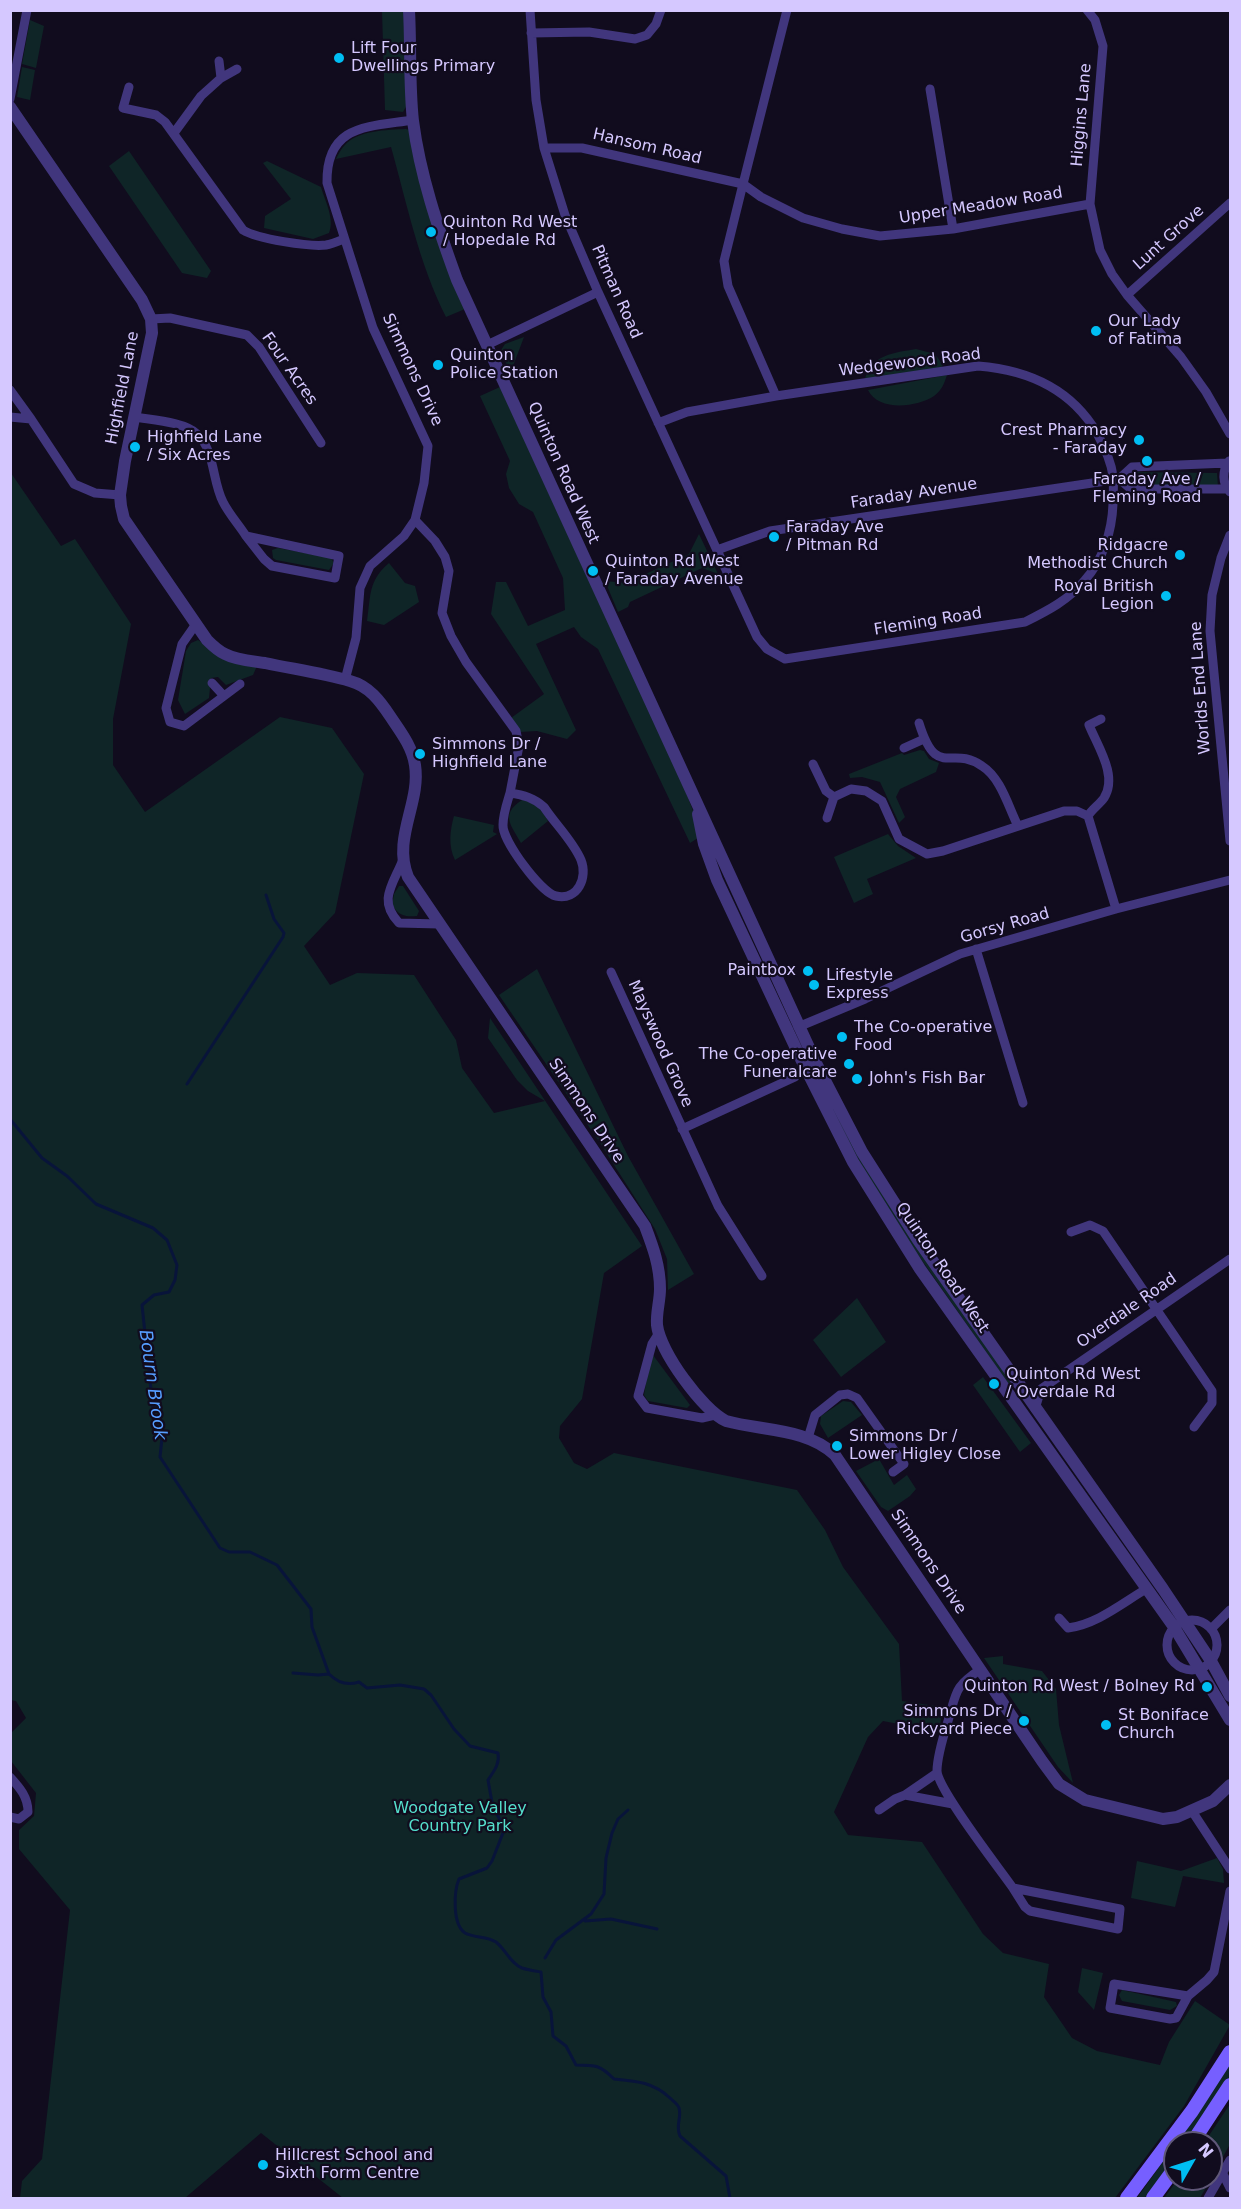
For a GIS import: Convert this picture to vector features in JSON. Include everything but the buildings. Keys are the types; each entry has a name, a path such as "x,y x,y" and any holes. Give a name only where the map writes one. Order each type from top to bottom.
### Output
{"main road":[{"path":"1127,2199 1192,2111 1230,2052"},
{"path":"1200,2131 1230,2085"},
{"path":"1153,2199 1163,2185"}],"street":[{"path":"10,99 27,10"},
{"name":"Quinton Road West","path":"409,10 413,120 429,194 457,280 798,1027 861,1152 918,1240 1137,1551 1179,1624 1230,1696"},
{"name":"Pitman Road","path":"530,10 536,100 544,148 565,214 717,550"},
{"path":"531,33 589,32 635,39 647,35 656,24 661,10"},
{"path":"776,396 728,286 724,261 786,10"},
{"name":"Higgins Lane","path":"1087,10 1095,20 1102,45 1090,204 1100,250 1126,295 1181,357 1206,392 1230,434"},
{"path":"219,61 221,78"},
{"path":"174,133 201,96 221,78 237,69"},
{"path":"129,87 123,108 156,115 174,133 243,230 257,236 310,246 328,245 344,239"},
{"path":"930,89 953,229"},
{"name":"Highfield Lane","path":"10,107 142,300 151,319 152,333 120,495 124,519 195,624 207,640 225,655 345,680"},
{"name":"Simmons Drive","path":"345,680 356,638 360,588 370,566 404,536 415,520 424,483 428,446 373,328 327,183 327,163 335,146 349,132 360,128 413,120"},
{"name":"Hansom Road","path":"544,148 582,148 743,184"},
{"name":"Upper Meadow Road","path":"743,184 761,197 803,218 842,229 880,236 953,229 1090,204"},
{"name":"Lunt Grove","path":"1126,295 1230,203"},
{"path":"488,345 598,291"},
{"name":"Four Acres","path":"151,319 170,318 247,335 259,347 321,443"},
{"name":"Wedgewood Road","path":"658,423 687,412 776,396 978,366 1003,368 1048,383 1071,399 1102,442 1116,479"},
{"path":"10,390 74,484 95,493 120,495"},
{"path":"10,417 31,420"},
{"path":"135,417 184,427 197,434 207,448 215,482 223,502 246,536 272,566 335,578 339,556 246,536"},
{"path":"1229,461 1223,475 1229,491"},
{"name":"Faraday Avenue","path":"717,550 770,531 1116,479 1132,466 1229,461"},
{"name":"Faraday Avenue","path":"1116,479 1131,489 1229,491"},
{"name":"Fleming Road","path":"717,550 757,637 767,649 785,658 1025,622 1053,608 1072,594 1097,564 1112,516 1116,479"},
{"path":"415,520 435,541 447,564 449,571 442,613 451,636 466,662 516,731 519,746 502,826 507,840 542,889 557,897 572,894 582,885 584,870 581,858 537,800 510,793"},
{"name":"Worlds End Lane","path":"1230,535 1221,558 1212,595 1210,631 1230,841"},
{"path":"195,624 188,631 182,644 166,708 170,722 184,726 240,684"},
{"path":"345,680 366,688 378,699 412,753 416,766 402,862 387,898 390,913 399,923 440,924"},
{"path":"212,683 224,696"},
{"path":"1088,816 1103,799 1108,789 1110,775 1089,725 1101,719"},
{"path":"919,723 924,739 934,755 946,759 969,759 982,765 994,776 1018,826"},
{"path":"904,748 924,739"},
{"path":"813,764 826,791 834,797"},
{"path":"827,818 834,797 851,789 866,791 882,801 899,839 927,854 1064,811 1077,811 1088,816 1116,909"},
{"name":"Quinton Road West","path":"695,798 704,844 717,880 800,1057 853,1162 907,1250 1008,1395 1146,1589 1179,1624"},
{"name":"Simmons Drive","path":"402,862 408,877 645,1226 654,1249 660,1275 657,1316 659,1333 668,1354 698,1398 715,1415 737,1424 808,1438 827,1447 839,1460 1059,1784 1085,1800 1163,1819 1192,1811"},
{"name":"Gorsy Road","path":"798,1027 865,999 960,954 1116,909 1230,880"},
{"path":"976,949 1023,1103"},
{"name":"Mayswood Grove","path":"611,972 718,1206 762,1276"},
{"path":"794,1044 797,1039 793,1029 798,1027"},
{"path":"800,1057 795,1077 816,1088 822,1085 816,1071 817,1065"},
{"name":"Mayswood Grove","path":"682,1129 795,1077"},
{"path":"1071,1233 1090,1225 1103,1231 1212,1391 1212,1404 1194,1426"},
{"name":"Overdale Road","path":"1041,1389 1155,1309 1228,1264"},
{"name":"Simmons Drive","path":"659,1333 652,1344 638,1396 647,1407 702,1418 715,1415"},
{"path":"1008,1395 1019,1386 1041,1389 1035,1409 1024,1417"},
{"path":"808,1438 815,1415 840,1395 848,1394 857,1398 904,1464 893,1472"},
{"path":"1059,1618 1068,1628 1080,1626 1146,1589"},
{"path":"1211,1629 1230,1610"},
{"path":"1199,1621 1211,1629 1216,1639 1216,1651 1206,1665 1184,1668 1176,1664 1170,1656 1167,1646 1168,1636 1179,1624 1199,1621"},
{"name":"Quinton Road West","path":"1206,1665 1230,1720"},
{"path":"981,1669 965,1679 958,1688 946,1728 937,1773 953,1804 1025,1907 1030,1911 1118,1929 1120,1909 1013,1888"},
{"path":"879,1810 937,1773"},
{"path":"10,1777 23,1792 28,1804 28,1812 20,1819 10,1817"},
{"path":"1230,1785 1213,1801 1192,1811 1230,1869"},
{"path":"905,1795 953,1804"},
{"path":"1188,1996 1114,1984 1110,2008 1170,2019 1176,2018 1188,1996 1214,1971 1230,1891"},
{"path":"1230,2160 1223,2174 1230,2188"}],"green space":[{"path":"382,11 405,11 407,105 403,112 385,110"},
{"path":"30,20 44,26 36,68 22,64"},
{"path":"22,67 35,70 30,100 17,97"},
{"path":"409,130 465,309 446,317 421,255 391,147 336,159 344,146 356,137 373,132"},
{"path":"129,151 211,271 207,278 182,273 109,166"},
{"path":"267,161 321,187 330,216 329,233 313,239 264,228 265,216 291,199 263,163"},
{"path":"524,337 510,374 501,350 505,344"},
{"path":"916,349 935,354 943,365 940,369 865,379 868,371 878,360 885,356"},
{"path":"947,375 942,387 934,396 909,405 880,402 868,390"},
{"path":"500,387 683,785 697,821 698,838 690,843 598,649 581,637 574,627 536,644 576,730 567,739 537,731 520,732 511,718 544,694 491,614 496,582 506,582 528,626 565,610 563,578 533,512 519,504 509,488 506,474 510,461 480,396"},
{"path":"1131,472 1217,473 1218,487 1129,484 1125,476"},
{"name":"Woodgate Valley Country Park","path":"11,473 61,546 75,539 131,624 113,719 113,765 145,812 280,717 332,728 364,774 335,913 304,946 330,985 357,973 414,975 456,1040 462,1068 494,1113 545,1101 528,1091 517,1080 488,1038 490,1018 642,1246 604,1273 582,1399 560,1426 559,1438 574,1463 587,1469 614,1453 797,1490 825,1530 843,1567 899,1644 902,1701 943,1707 939,1732 883,1721 868,1737 834,1812 848,1835 922,1842 983,1934 1003,1953 1049,1964 1044,1997 1072,2038 1097,2051 1160,2065 1169,2042 1195,2001 1230,2025 1184,2106 1163,2131 1115,2198 343,2198 261,2133 185,2198 20,2198 22,2181 42,2159 70,1910 19,1849 19,1830 34,1816 36,1793 11,1761 11,1733 26,1718 16,1701 10,1700"},
{"path":"699,534 718,574 702,568 630,602 628,607 618,612 605,581 626,583 689,554"},
{"path":"278,548 331,558 334,563 329,570 276,560 273,558 272,550"},
{"path":"389,563 405,583 415,586 419,602 384,625 367,621 374,582"},
{"path":"198,640 227,660 257,666 253,675 226,685 218,677 211,678 209,698 185,714 178,700 186,651 191,643"},
{"path":"924,751 929,759 939,763 936,772 900,789 896,797 905,817 899,823 880,782 862,777 850,778 849,774 902,753 904,755"},
{"path":"522,800 538,807 548,821 521,843 511,826 509,816 515,805"},
{"path":"454,816 494,825 493,832 497,834 455,860 450,838"},
{"path":"888,834 898,846 916,858 867,879 873,894 854,903 834,857"},
{"path":"399,886 403,886 419,911 417,916 403,915 397,912 392,905 394,894"},
{"path":"537,969 628,1156 694,1274 668,1290 667,1259 655,1229 598,1140 499,995"},
{"path":"831,1102 1013,1386 1010,1386 888,1212 827,1104"},
{"path":"857,1298 886,1342 841,1377 813,1340"},
{"path":"653,1355 690,1405 687,1408 648,1401 644,1395"},
{"path":"983,1377 1031,1443 1020,1452 973,1385"},
{"path":"843,1401 851,1402 862,1415 828,1438 820,1424 821,1416"},
{"path":"879,1459 894,1485 907,1475 916,1489 888,1511 881,1507 856,1471"},
{"path":"1003,1656 1003,1664 1042,1671 1056,1689 1059,1725 1073,1783 1058,1767 984,1658"},
{"path":"1217,1858 1223,1869 1224,1883 1183,1876 1175,1907 1131,1898 1137,1861 1181,1871"},
{"path":"1082,1968 1103,1973 1094,2010 1078,1992"},
{"path":"1122,1990 1176,2002 1177,2006 1170,2010 1122,2001 1119,1995"},
{"path":"1230,2063 1230,2077 1193,2131 1184,2131"},
{"path":"1230,2104 1230,2144 1223,2157 1223,2131 1212,2131"},
{"path":"1163,2162 1163,2173 1145,2198 1137,2198"},
{"path":"1169,2191 1204,2191 1200,2198 1164,2198"}],"waterway":[{"path":"187,1084 283,937 284,933 274,919 266,895"},
{"name":"Bourn Brook","path":"10,1119 42,1158 67,1176 96,1204 153,1228 167,1240 177,1265 175,1280 169,1292 154,1295 142,1305 154,1418 162,1438 160,1457 220,1548 229,1552 250,1552 277,1565 311,1609 312,1627 332,1677 347,1684 359,1682 367,1688 400,1685 424,1689 470,1746 498,1753 497,1764 488,1780 493,1808 502,1823 503,1833 487,1868 459,1879 455,1907 461,1929 469,1935 496,1942 518,1966 541,1972 543,1997 551,2012 553,2036 566,2046 576,2065 597,2067 614,2079 651,2085 677,2104 680,2112 678,2128 680,2136 726,2176 730,2198"},
{"path":"293,1673 329,1674"},
{"path":"545,1958 556,1940 591,1914 604,1894 606,1858 612,1833 618,1819 628,1810"},
{"path":"585,1921 611,1919 657,1929"}],"place":[{"name":"Lift Four Dwellings Primary","path":"339,58"},
{"name":"Quinton Rd West / Hopedale Rd","path":"431,232"},
{"name":"Our Lady of Fatima","path":"1096,331"},
{"name":"Quinton Police Station","path":"438,365"},
{"name":"Crest Pharmacy - Faraday","path":"1139,440"},
{"name":"Highfield Lane / Six Acres","path":"135,447"},
{"name":"Faraday Ave / Fleming Road","path":"1147,461"},
{"name":"Faraday Ave / Pitman Rd","path":"774,537"},
{"name":"Ridgacre Methodist Church","path":"1180,555"},
{"name":"Quinton Rd West / Faraday Avenue","path":"593,571"},
{"name":"Royal British Legion","path":"1166,596"},
{"name":"Simmons Dr / Highfield Lane","path":"420,754"},
{"name":"Paintbox","path":"808,971"},
{"name":"Lifestyle Express","path":"814,985"},
{"name":"The Co-operative Food","path":"842,1037"},
{"name":"The Co-operative Funeralcare","path":"849,1064"},
{"name":"John's Fish Bar","path":"857,1079"},
{"name":"Quinton Rd West / Overdale Rd","path":"994,1384"},
{"name":"Simmons Dr / Lower Higley Close","path":"837,1446"},
{"name":"Quinton Rd West / Bolney Rd","path":"1207,1687"},
{"name":"Simmons Dr / Rickyard Piece","path":"1024,1721"},
{"name":"St Boniface Church","path":"1106,1725"},
{"name":"Hillcrest School and Sixth Form Centre","path":"263,2165"}]}
